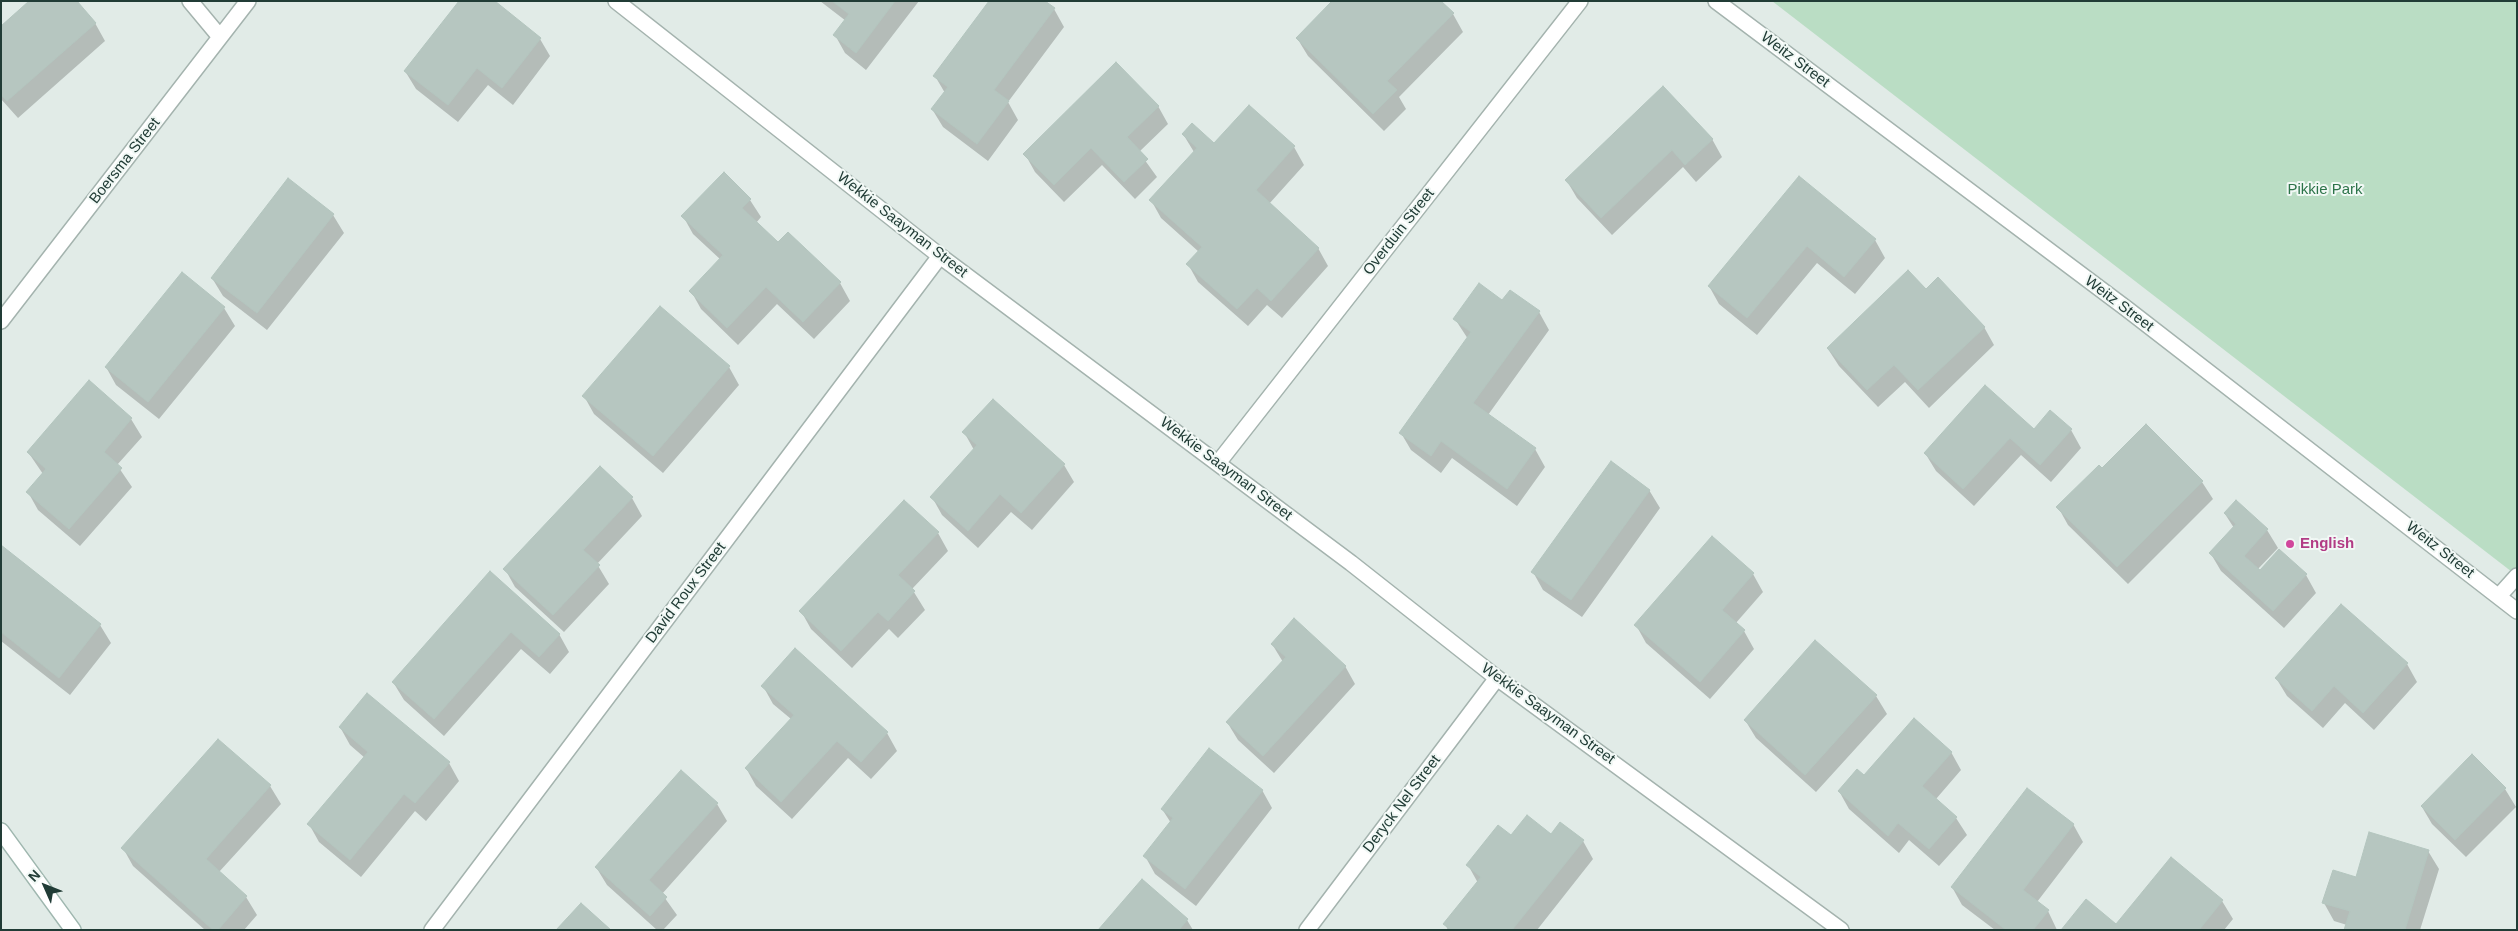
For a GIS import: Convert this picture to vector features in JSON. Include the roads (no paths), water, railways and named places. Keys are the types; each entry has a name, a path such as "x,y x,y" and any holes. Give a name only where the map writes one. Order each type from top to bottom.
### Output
{"street":[{"path":"190,1 220,38"},
{"name":"Boersma Street","path":"1,321 248,1"},
{"name":"Wekkie Saayman Street","path":"616,1 940,256 1351,563 1497,678 1841,930"},
{"name":"Overduin Street","path":"1218,463 1580,1"},
{"name":"Weitz Street","path":"1716,1 2127,309 2517,611"},
{"name":"David Roux Street","path":"432,930 940,256"},
{"path":"2499,596 2517,576"},
{"name":"Deryck Nel Street","path":"1307,930 1497,678"},
{"path":"1,831 73,930"}],"place":[{"name":"English","path":"2290,544"}],"park label":[{"name":"Pikkie Park","path":"2325,190"}]}
